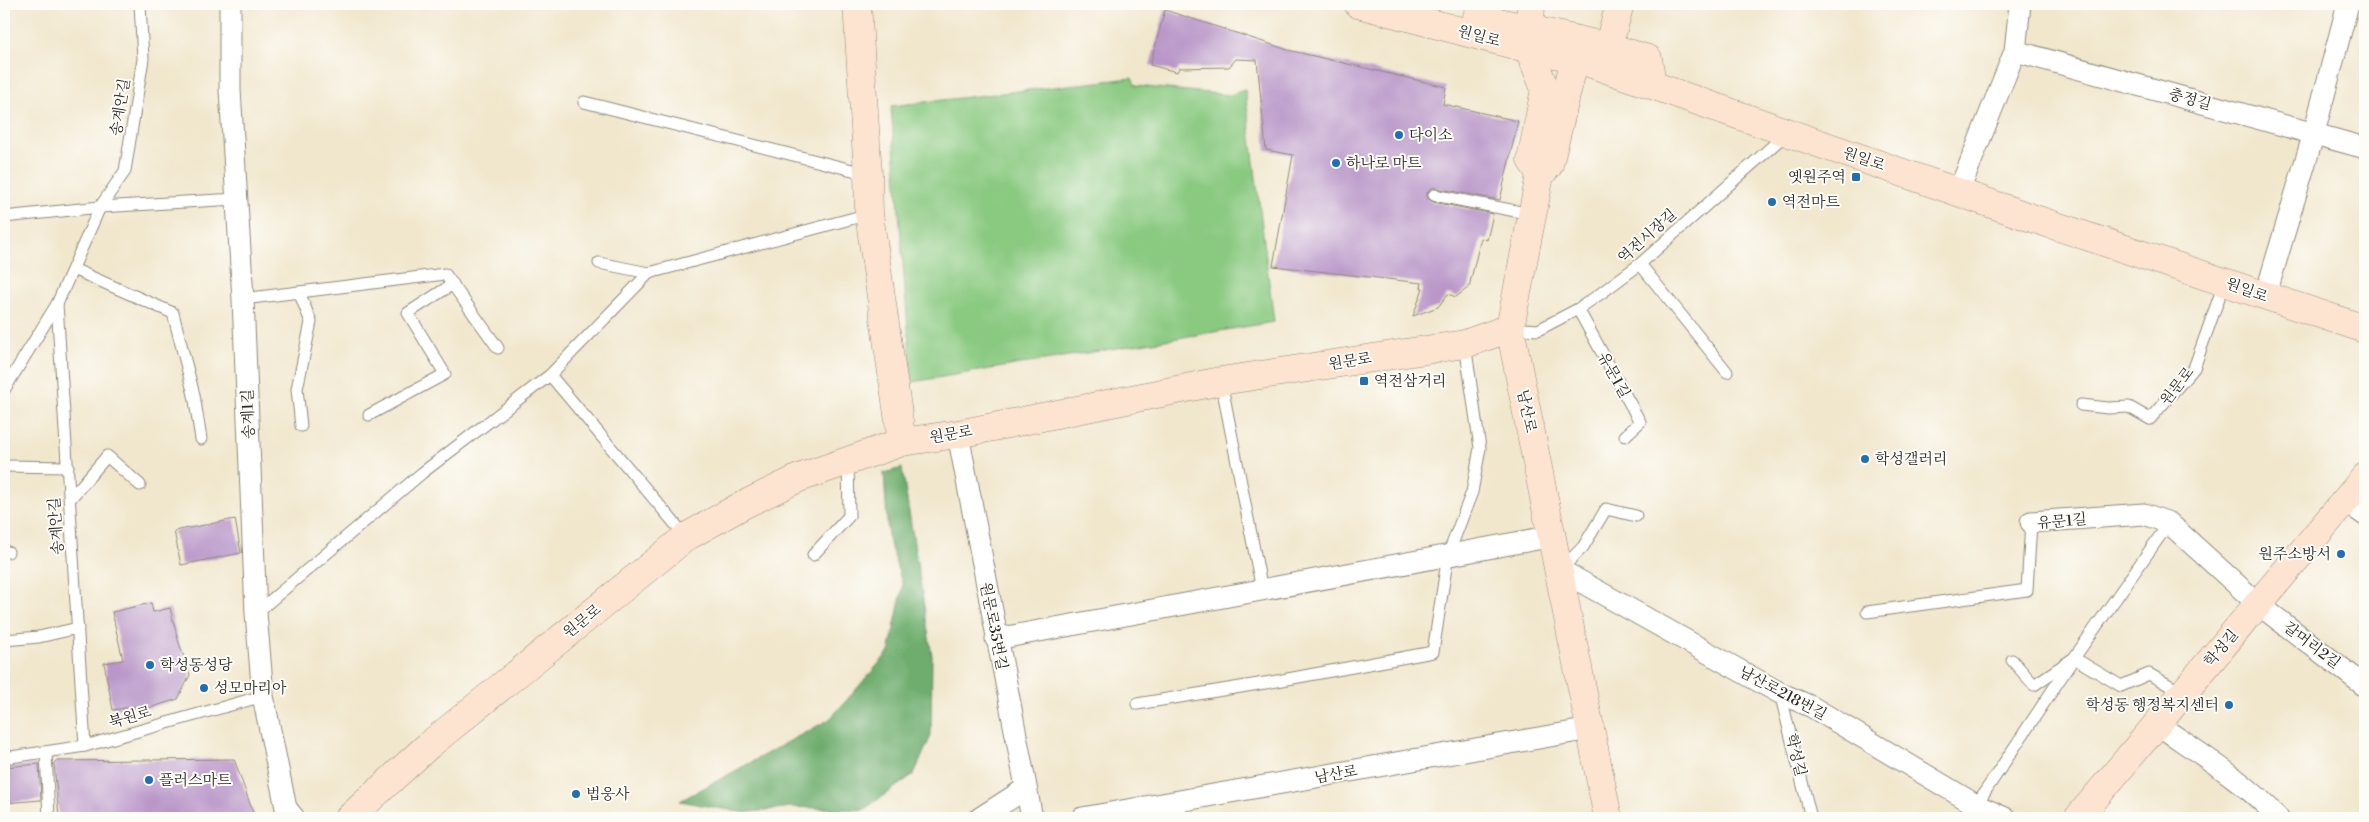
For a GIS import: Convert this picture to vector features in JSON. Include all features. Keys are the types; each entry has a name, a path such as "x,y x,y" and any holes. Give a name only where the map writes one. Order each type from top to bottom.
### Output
{"main road":[{"path":"856,4 869,214 902,442"},
{"name":"원일로","path":"1358,4 1529,27"},
{"name":"원일로","path":"1426,4 1468,15 1529,27 1575,58 1787,133 2365,329"},
{"path":"1608,47 1620,4"},
{"path":"1540,175 1531,160 1545,89 1529,27 1648,59 1652,84"},
{"path":"1510,328 1540,175 1549,165 1575,58 1608,47"},
{"name":"원문로","path":"349,818 429,745 686,537 743,505 799,478 902,442 958,434 1221,381 1465,344 1510,328"},
{"name":"남산로","path":"1510,328 1560,570 1608,818"},
{"name":"학성길","path":"2078,818 2258,604 2355,508 2365,478"}],"street":[{"name":"송계1길","path":"230,4 230,90 243,299 256,613 263,696 286,808 294,818"},
{"path":"1959,191 2015,51 2020,4"},
{"path":"2265,296 2314,133 2348,4"},
{"name":"충정길","path":"2015,51 2365,148"},
{"name":"원문로35번길","path":"958,434 1025,790 1032,818"},
{"name":"유문1길","path":"2031,522 2144,514 2169,522 2258,604"},
{"path":"996,639 1552,536"},
{"name":"남산로218번길","path":"1560,570 1780,692 1812,707 1976,805 2004,818"},
{"name":"갈머리2길","path":"2258,604 2365,686"},
{"path":"2158,724 2237,782 2278,818"},
{"name":"남산로","path":"1082,818 1590,729"},
{"path":"980,818 1025,790"}],"lane":[{"name":"송계안길","path":"4,390 57,304 100,207 125,172 143,58 140,4"},
{"path":"584,102 868,174"},
{"name":"역전시장길","path":"1510,328 1538,330 1578,309 1640,264 1787,133"},
{"path":"1434,196 1531,214"},
{"path":"4,217 100,207 236,199"},
{"path":"599,263 649,273 869,214"},
{"path":"1640,264 1727,372"},
{"path":"73,269 173,313 194,395 201,439"},
{"path":"256,613 422,473 550,375 649,273"},
{"path":"243,299 446,274 498,348"},
{"name":"원문로","path":"2081,405 2108,408 2129,406 2150,419 2194,368 2225,281"},
{"path":"369,415 445,374 408,313 453,284"},
{"path":"299,292 310,322 297,389 301,426"},
{"name":"송계안길","path":"57,304 85,746"},
{"name":"유문1길","path":"1578,309 1640,422 1625,436"},
{"path":"1137,704 1277,681 1433,652 1448,555 1472,492 1480,448 1465,344"},
{"path":"550,375 686,537"},
{"path":"1221,381 1262,590"},
{"path":"70,499 107,456 140,485"},
{"path":"813,555 849,516 848,461"},
{"path":"4,466 68,467"},
{"path":"1560,570 1583,547 1606,509 1636,516"},
{"name":"유문1길","path":"1867,612 2027,590 2031,522"},
{"path":"1976,805 2074,658 2169,522"},
{"path":"4,640 39,637 78,628"},
{"path":"2012,660 2034,684 2074,658"},
{"path":"2074,658 2122,686 2149,674 2183,693"},
{"name":"학성길","path":"1780,692 1811,818"},
{"name":"북원로","path":"4,758 85,746 263,696"},
{"path":"46,752 50,818"}],"green space":[{"path":"1132,78 1136,86 1229,95 1245,90 1274,322 912,382 891,106"},
{"path":"902,468 932,656 931,736 914,774 863,810 791,807 745,813 680,801 830,719 889,652 903,586 888,538 884,473"}],"building":[{"path":"1165,10 1288,50 1446,87 1443,104 1518,121 1500,200 1435,188 1431,188 1427,193 1427,198 1433,202 1493,214 1487,240 1481,238 1469,287 1456,297 1448,294 1438,307 1413,316 1423,288 1421,288 1422,283 1273,266 1293,155 1266,150 1257,60 1236,59 1229,67 1179,68 1177,72 1150,65"},
{"path":"235,519 241,553 181,565 174,531"},
{"path":"151,603 153,612 170,608 190,675 178,699 149,708 143,705 113,710 104,663 123,660 112,612"},
{"name":"플러스마트","path":"234,759 255,818 59,818 54,763 56,761"},
{"path":"39,764 41,800 4,803 4,767"}],"place":[{"name":"다이소","path":"1399,135"},
{"name":"하나로 마트","path":"1336,163"},
{"name":"옛원주역","path":"1856,177"},
{"name":"역전마트","path":"1772,202"},
{"name":"역전삼거리","path":"1364,381"},
{"name":"학성갤러리","path":"1865,459"},
{"name":"원주소방서","path":"2341,554"},
{"name":"학성동성당","path":"150,665"},
{"name":"성모마리아","path":"204,688"},
{"name":"학성동 행정복지센터","path":"2229,705"},
{"name":"플러스마트","path":"149,780"},
{"name":"법웅사","path":"576,794"}]}
